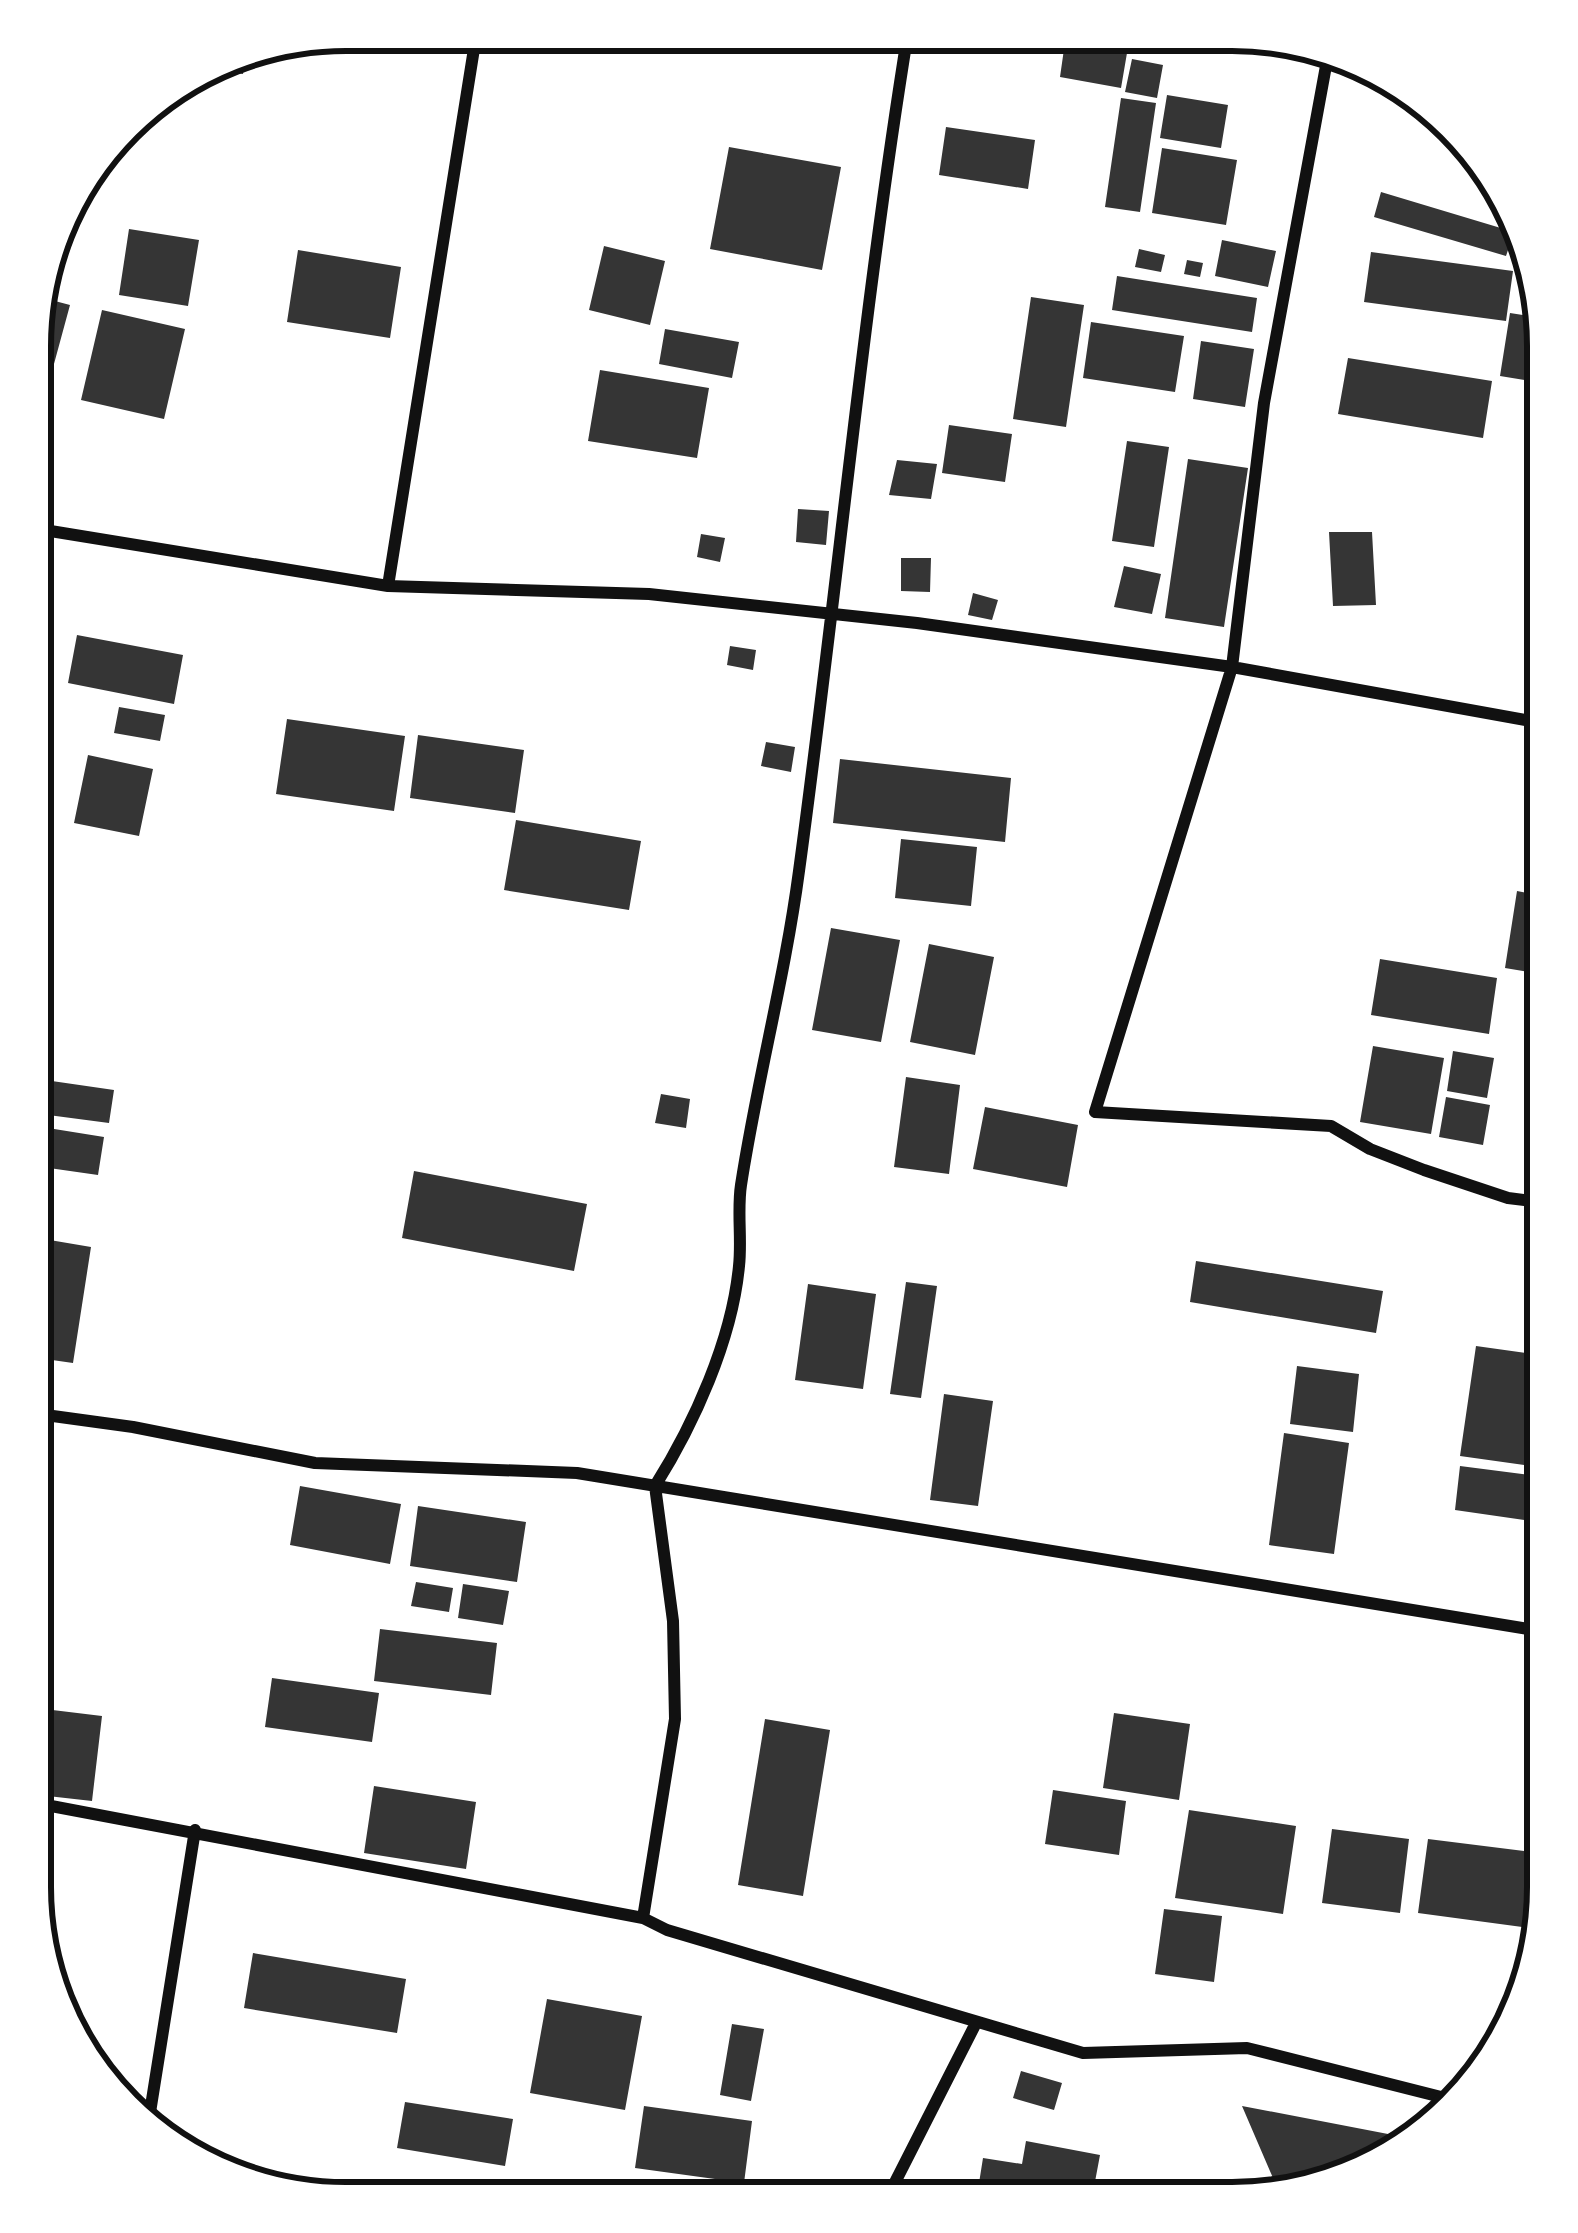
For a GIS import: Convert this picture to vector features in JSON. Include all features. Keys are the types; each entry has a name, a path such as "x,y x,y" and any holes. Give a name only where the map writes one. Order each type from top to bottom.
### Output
{"street":[{"path":"643,1918 675,1719 673,1621 655,1486 672,1458 729,1322 740,1266 740,1188 775,1024 833,613 879,208 905,51"},
{"path":"388,586 474,52"},
{"path":"1326,67 1264,404 1232,667 1095,1112 1330,1126 1370,1150 1526,1200"},
{"path":"51,530 388,586 649,594 833,613 1232,667 1527,720"},
{"path":"51,1416 315,1463 577,1473 1526,1628"},
{"path":"51,1806 643,1918 667,1930 1083,2054 1247,2048 1439,2096"},
{"path":"151,2108 195,1830"},
{"path":"895,2182 976,2023"}],"building":[{"path":"1064,51 1127,53 1121,88 1060,77"},
{"path":"1132,59 1163,65 1157,98 1125,92"},
{"path":"1167,95 1228,105 1221,148 1160,138"},
{"path":"1121,98 1156,103 1140,212 1105,207"},
{"path":"946,127 1035,140 1028,189 939,175"},
{"path":"729,147 841,167 822,270 710,249"},
{"path":"1162,148 1237,160 1226,225 1152,213"},
{"path":"1381,192 1502,228 1509,246 1506,256 1374,217"},
{"path":"129,229 199,240 188,306 119,295"},
{"path":"1222,240 1276,251 1268,287 1215,276"},
{"path":"604,246 665,261 650,325 589,310"},
{"path":"1139,249 1165,255 1161,272 1135,267"},
{"path":"298,250 401,267 390,338 287,322"},
{"path":"1371,252 1513,271 1506,321 1364,302"},
{"path":"1187,260 1203,263 1200,277 1184,274"},
{"path":"1117,276 1257,298 1252,332 1112,310"},
{"path":"1031,297 1084,305 1066,427 1013,419"},
{"path":"55,301 70,305 51,375"},
{"path":"102,310 185,329 164,419 81,400"},
{"path":"1510,313 1524,315 1527,380 1500,376"},
{"path":"1091,322 1184,336 1175,392 1083,378"},
{"path":"665,329 739,342 732,378 659,364"},
{"path":"1201,341 1254,349 1245,407 1193,399"},
{"path":"1348,358 1492,381 1483,438 1338,414"},
{"path":"600,370 709,388 697,458 588,441"},
{"path":"949,425 1012,434 1005,482 942,473"},
{"path":"1127,441 1169,447 1154,547 1112,541"},
{"path":"1188,459 1248,468 1224,627 1165,618"},
{"path":"897,460 937,464 931,499 889,495"},
{"path":"798,509 829,511 826,545 796,542"},
{"path":"1329,532 1372,532 1376,605 1333,606"},
{"path":"701,534 725,538 720,562 697,557"},
{"path":"901,558 931,558 930,592 901,591"},
{"path":"1124,566 1161,574 1152,614 1114,607"},
{"path":"973,593 998,600 992,620 968,615"},
{"path":"77,635 183,655 174,704 68,683"},
{"path":"730,646 756,650 753,670 727,665"},
{"path":"119,707 165,715 160,741 114,733"},
{"path":"287,719 405,736 394,811 276,794"},
{"path":"418,735 524,750 515,813 410,798"},
{"path":"766,742 795,747 791,772 761,766"},
{"path":"88,755 153,769 139,836 74,823"},
{"path":"840,759 1011,778 1005,842 833,823"},
{"path":"516,820 641,841 629,910 504,890"},
{"path":"901,839 977,847 971,906 895,898"},
{"path":"1517,891 1527,893 1527,972 1505,968"},
{"path":"831,928 900,940 881,1042 812,1030"},
{"path":"929,944 994,957 975,1055 910,1042"},
{"path":"1380,959 1497,978 1489,1034 1371,1015"},
{"path":"1373,1046 1444,1058 1431,1134 1360,1122"},
{"path":"1453,1051 1494,1058 1487,1098 1447,1091"},
{"path":"906,1077 960,1085 949,1174 894,1167"},
{"path":"51,1081 114,1090 109,1123 51,1115"},
{"path":"661,1094 690,1099 686,1128 655,1123"},
{"path":"1446,1097 1490,1105 1483,1145 1439,1137"},
{"path":"985,1107 1078,1125 1067,1187 973,1169"},
{"path":"51,1128 104,1137 98,1175 51,1168"},
{"path":"414,1171 587,1204 574,1271 402,1238"},
{"path":"51,1240 91,1247 73,1363 51,1360"},
{"path":"1196,1261 1383,1291 1376,1333 1190,1302"},
{"path":"906,1282 937,1286 921,1398 890,1394"},
{"path":"808,1284 876,1294 863,1389 795,1380"},
{"path":"1476,1346 1526,1353 1526,1465 1460,1456"},
{"path":"1297,1366 1359,1374 1353,1432 1290,1424"},
{"path":"944,1394 993,1401 978,1506 930,1500"},
{"path":"1284,1433 1349,1443 1334,1554 1269,1545"},
{"path":"1460,1466 1526,1475 1526,1520 1455,1510"},
{"path":"300,1486 401,1504 390,1564 290,1545"},
{"path":"418,1506 526,1522 517,1582 410,1566"},
{"path":"416,1582 453,1588 449,1612 411,1606"},
{"path":"463,1584 509,1591 503,1625 458,1618"},
{"path":"380,1629 497,1643 491,1695 374,1681"},
{"path":"272,1678 379,1693 372,1742 265,1727"},
{"path":"51,1710 102,1716 92,1801 51,1796"},
{"path":"1114,1713 1190,1724 1179,1800 1103,1788"},
{"path":"765,1719 830,1730 803,1896 738,1885"},
{"path":"374,1786 476,1802 466,1869 364,1853"},
{"path":"1053,1790 1126,1801 1119,1855 1045,1844"},
{"path":"1189,1810 1296,1826 1283,1914 1175,1898"},
{"path":"1332,1829 1409,1839 1400,1913 1322,1903"},
{"path":"1428,1839 1526,1851 1523,1927 1418,1913"},
{"path":"1164,1909 1222,1916 1214,1982 1155,1974"},
{"path":"253,1953 406,1979 397,2033 244,2008"},
{"path":"547,1999 642,2016 625,2110 530,2093"},
{"path":"732,2024 764,2029 751,2101 720,2095"},
{"path":"1021,2071 1062,2083 1054,2110 1013,2098"},
{"path":"405,2102 513,2119 505,2166 397,2148"},
{"path":"644,2106 752,2121 744,2182 635,2168"},
{"path":"1242,2106 1388,2134 1345,2160 1273,2178"},
{"path":"1026,2141 1100,2155 1095,2182 979,2182 983,2158 1022,2164"}]}
